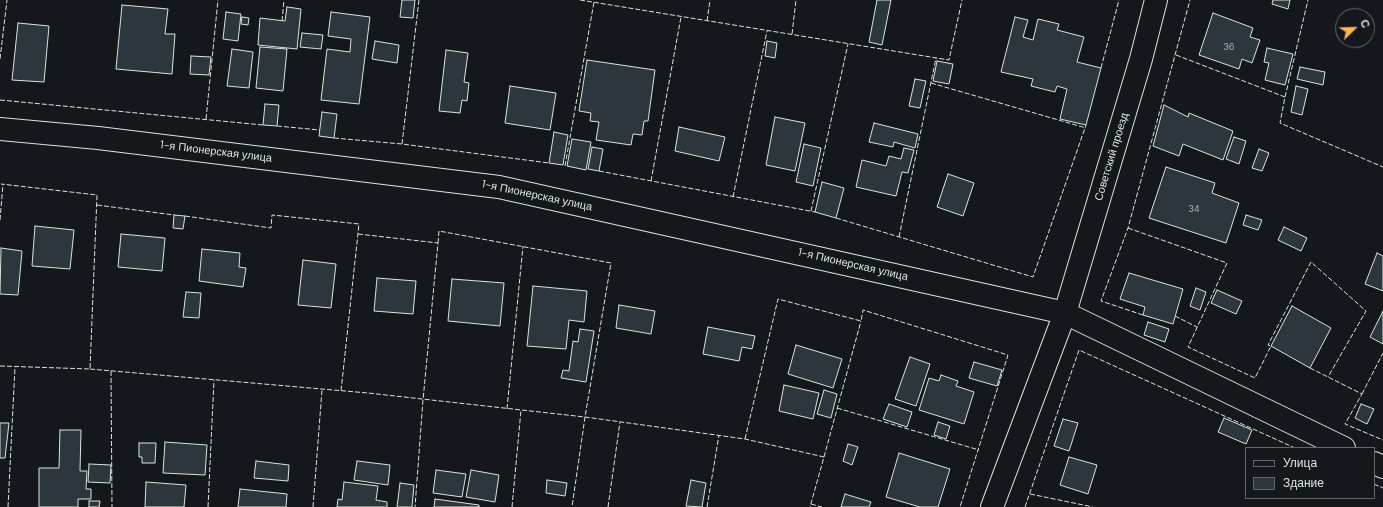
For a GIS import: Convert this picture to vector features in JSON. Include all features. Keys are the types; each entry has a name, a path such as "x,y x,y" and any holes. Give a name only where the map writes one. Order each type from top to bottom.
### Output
{"street":[{"name":"Советский проезд","path":"992,507 1065,312 1141,60 1156,0"},
{"name":"1-я Пионерская улица","path":"0,129 98,138 499,187 1065,312"},
{"path":"1065,312 1342,447"}],"building":[{"path":"402,0 415,0 413,18 400,17"},
{"path":"877,0 891,0 882,45 869,42"},
{"path":"1273,0 1290,0 1288,9 1272,4"},
{"path":"122,5 168,9 165,34 175,34 172,74 116,69"},
{"path":"287,7 301,9 297,49 258,45 260,18 285,21"},
{"path":"226,12 241,14 238,41 223,39"},
{"path":"331,12 370,17 359,104 321,100 327,49 350,52 351,39 328,36"},
{"path":"1213,13 1253,28 1250,37 1260,40 1252,63 1242,59 1239,69 1199,55"},
{"path":"242,17 249,18 248,25 241,24"},
{"path":"1015,17 1028,20 1023,37 1033,40 1038,19 1059,24 1057,30 1084,37 1077,62 1101,68 1086,125 1060,119 1067,89 1057,86 1055,92 1031,86 1033,79 1001,72"},
{"path":"18,23 49,26 44,82 12,80"},
{"path":"302,33 323,35 321,49 300,47"},
{"path":"375,41 399,45 397,63 372,59"},
{"path":"767,41 777,43 775,58 765,56"},
{"path":"260,47 287,49 283,91 256,88"},
{"path":"1267,48 1293,54 1285,85 1265,80 1269,63 1264,62"},
{"path":"232,49 253,52 249,88 227,86"},
{"path":"446,50 468,53 464,82 469,83 467,101 462,100 460,113 439,111"},
{"path":"191,56 211,57 209,75 190,74"},
{"path":"587,60 655,70 648,121 644,121 642,135 633,134 631,145 596,140 599,122 590,121 591,113 579,111"},
{"path":"937,61 953,64 949,84 933,81"},
{"path":"1300,67 1325,72 1323,85 1297,79"},
{"path":"915,79 926,81 920,108 909,106"},
{"path":"510,86 556,93 550,130 505,123"},
{"path":"1296,86 1308,89 1302,115 1291,112"},
{"path":"265,104 279,105 277,126 263,125"},
{"path":"1164,105 1188,117 1189,113 1233,131 1223,160 1183,144 1179,156 1153,146"},
{"path":"322,112 337,114 334,138 319,136"},
{"path":"775,117 805,123 795,171 766,165"},
{"path":"874,123 918,134 915,148 894,142 893,147 869,142"},
{"path":"679,127 725,137 719,161 675,151"},
{"path":"554,132 568,135 563,165 549,163"},
{"path":"1234,137 1246,141 1239,164 1226,159"},
{"path":"572,139 591,142 586,170 567,166"},
{"path":"804,144 821,148 813,186 796,182"},
{"path":"592,147 603,149 599,171 588,169"},
{"path":"904,148 914,150 908,173 902,172 896,196 856,187 862,160 886,166 889,156 901,159"},
{"path":"1259,149 1269,153 1262,171 1252,168"},
{"path":"1166,167 1215,183 1212,193 1239,203 1226,243 1149,218"},
{"path":"948,174 974,183 963,216 937,207"},
{"path":"822,182 844,188 836,218 815,212"},
{"path":"174,215 185,216 183,229 173,228"},
{"path":"1246,215 1262,220 1258,230 1243,225"},
{"path":"35,226 74,230 70,269 32,266"},
{"path":"1284,227 1307,238 1301,251 1278,240"},
{"path":"121,234 165,238 162,271 118,267"},
{"path":"1,248 22,251 18,295 0,294"},
{"path":"202,249 240,253 239,267 246,268 243,287 199,281"},
{"path":"1377,253 1383,256 1383,291 1365,284"},
{"path":"303,260 336,264 331,308 298,305"},
{"path":"1129,273 1183,289 1173,324 1143,315 1145,307 1120,299"},
{"path":"377,278 416,281 413,314 374,311"},
{"path":"452,279 504,283 500,326 448,321"},
{"path":"533,286 587,291 584,322 569,320 566,349 527,346"},
{"path":"1196,288 1206,292 1200,310 1190,306"},
{"path":"1217,290 1242,301 1236,314 1211,303"},
{"path":"186,292 201,293 199,318 183,317"},
{"path":"619,305 655,311 651,334 616,328"},
{"path":"1292,306 1331,328 1310,368 1271,346"},
{"path":"1383,311 1383,344 1370,337"},
{"path":"1148,322 1169,329 1165,342 1144,335"},
{"path":"708,327 755,336 752,349 742,347 739,361 703,354"},
{"path":"580,329 594,331 586,382 561,378 563,370 569,371 573,341 578,342"},
{"path":"796,345 842,359 833,388 788,374"},
{"path":"910,357 930,364 916,406 895,399"},
{"path":"974,362 1002,370 997,386 969,378"},
{"path":"941,375 958,381 956,386 974,392 964,424 919,410 929,378 939,381"},
{"path":"784,385 819,393 813,419 779,411"},
{"path":"824,390 837,394 831,418 817,414"},
{"path":"889,404 912,412 907,427 883,419"},
{"path":"1361,404 1374,409 1367,424 1355,418"},
{"path":"1224,418 1252,430 1246,444 1218,432"},
{"path":"1063,419 1078,423 1069,451 1054,446"},
{"path":"938,422 950,426 946,439 934,435"},
{"path":"0,423 9,423 5,458 0,458"},
{"path":"60,430 81,430 80,471 87,471 86,489 91,489 91,499 78,499 78,507 39,507 39,468 59,468"},
{"path":"165,442 207,445 205,475 163,473"},
{"path":"139,443 156,443 155,463 142,463 142,457 139,457"},
{"path":"848,444 858,447 852,465 843,461"},
{"path":"899,453 950,469 938,507 920,507 886,497"},
{"path":"1069,457 1097,465 1088,494 1060,485"},
{"path":"256,461 289,465 288,481 254,478"},
{"path":"357,461 390,465 388,485 354,480"},
{"path":"89,464 111,465 110,483 88,482"},
{"path":"436,470 466,474 462,497 433,493"},
{"path":"471,470 499,475 495,502 466,497"},
{"path":"547,480 567,483 565,496 546,493"},
{"path":"691,480 706,483 702,507 686,506"},
{"path":"146,482 186,485 184,507 145,507"},
{"path":"344,482 378,486 376,500 387,502 387,507 337,507 338,499 342,500"},
{"path":"400,483 414,485 412,507 397,507"},
{"path":"240,489 287,494 286,507 238,507"},
{"path":"845,494 871,502 869,507 841,507"},
{"path":"435,499 479,505 479,507 434,507"},
{"path":"89,501 100,501 99,507 89,507"}],"fence":[{"path":"0,59 7,0"},
{"path":"206,119 218,0"},
{"path":"282,21 284,0"},
{"path":"419,0 402,144 549,163"},
{"path":"580,0 949,60 962,0"},
{"path":"707,21 710,0"},
{"path":"792,34 796,0"},
{"path":"1101,68 1119,0"},
{"path":"1143,315 1101,301 1128,228 1190,0"},
{"path":"1285,97 1308,0"},
{"path":"565,166 594,2"},
{"path":"651,181 681,17"},
{"path":"733,197 767,31"},
{"path":"811,211 848,44"},
{"path":"1176,55 1285,97 1280,123 1383,167"},
{"path":"899,237 936,58"},
{"path":"931,83 1086,128"},
{"path":"0,100 263,125"},
{"path":"836,218 1033,277 1086,125"},
{"path":"277,126 320,130"},
{"path":"334,138 402,144"},
{"path":"599,171 815,212"},
{"path":"0,366 90,369 97,195 1,184"},
{"path":"0,220 3,184"},
{"path":"97,205 174,215"},
{"path":"185,216 271,228 272,215 359,224 341,391"},
{"path":"1128,228 1227,263 1188,347 1255,378 1271,346 1268,345 1311,262 1366,311 1328,377"},
{"path":"438,243 439,231 611,263 585,417 572,507"},
{"path":"358,234 438,243 423,400 415,507"},
{"path":"507,409 523,246"},
{"path":"745,439 778,299 861,321 863,310 1008,355 960,507"},
{"path":"1175,316 1197,327"},
{"path":"824,457 861,321"},
{"path":"1025,507 1079,350 1293,447"},
{"path":"1362,394 1383,353"},
{"path":"8,507 15,367"},
{"path":"1310,368 1362,394 1345,424 1383,440"},
{"path":"90,369 368,393 585,417 745,439 824,457 810,507"},
{"path":"111,371 112,507"},
{"path":"208,507 214,380"},
{"path":"313,507 322,390"},
{"path":"837,408 979,450"},
{"path":"512,507 521,410"},
{"path":"608,507 620,422"},
{"path":"707,507 719,435"},
{"path":"1375,484 1383,488"},
{"path":"1030,494 1093,507"},
{"path":"811,504 822,507"}]}
